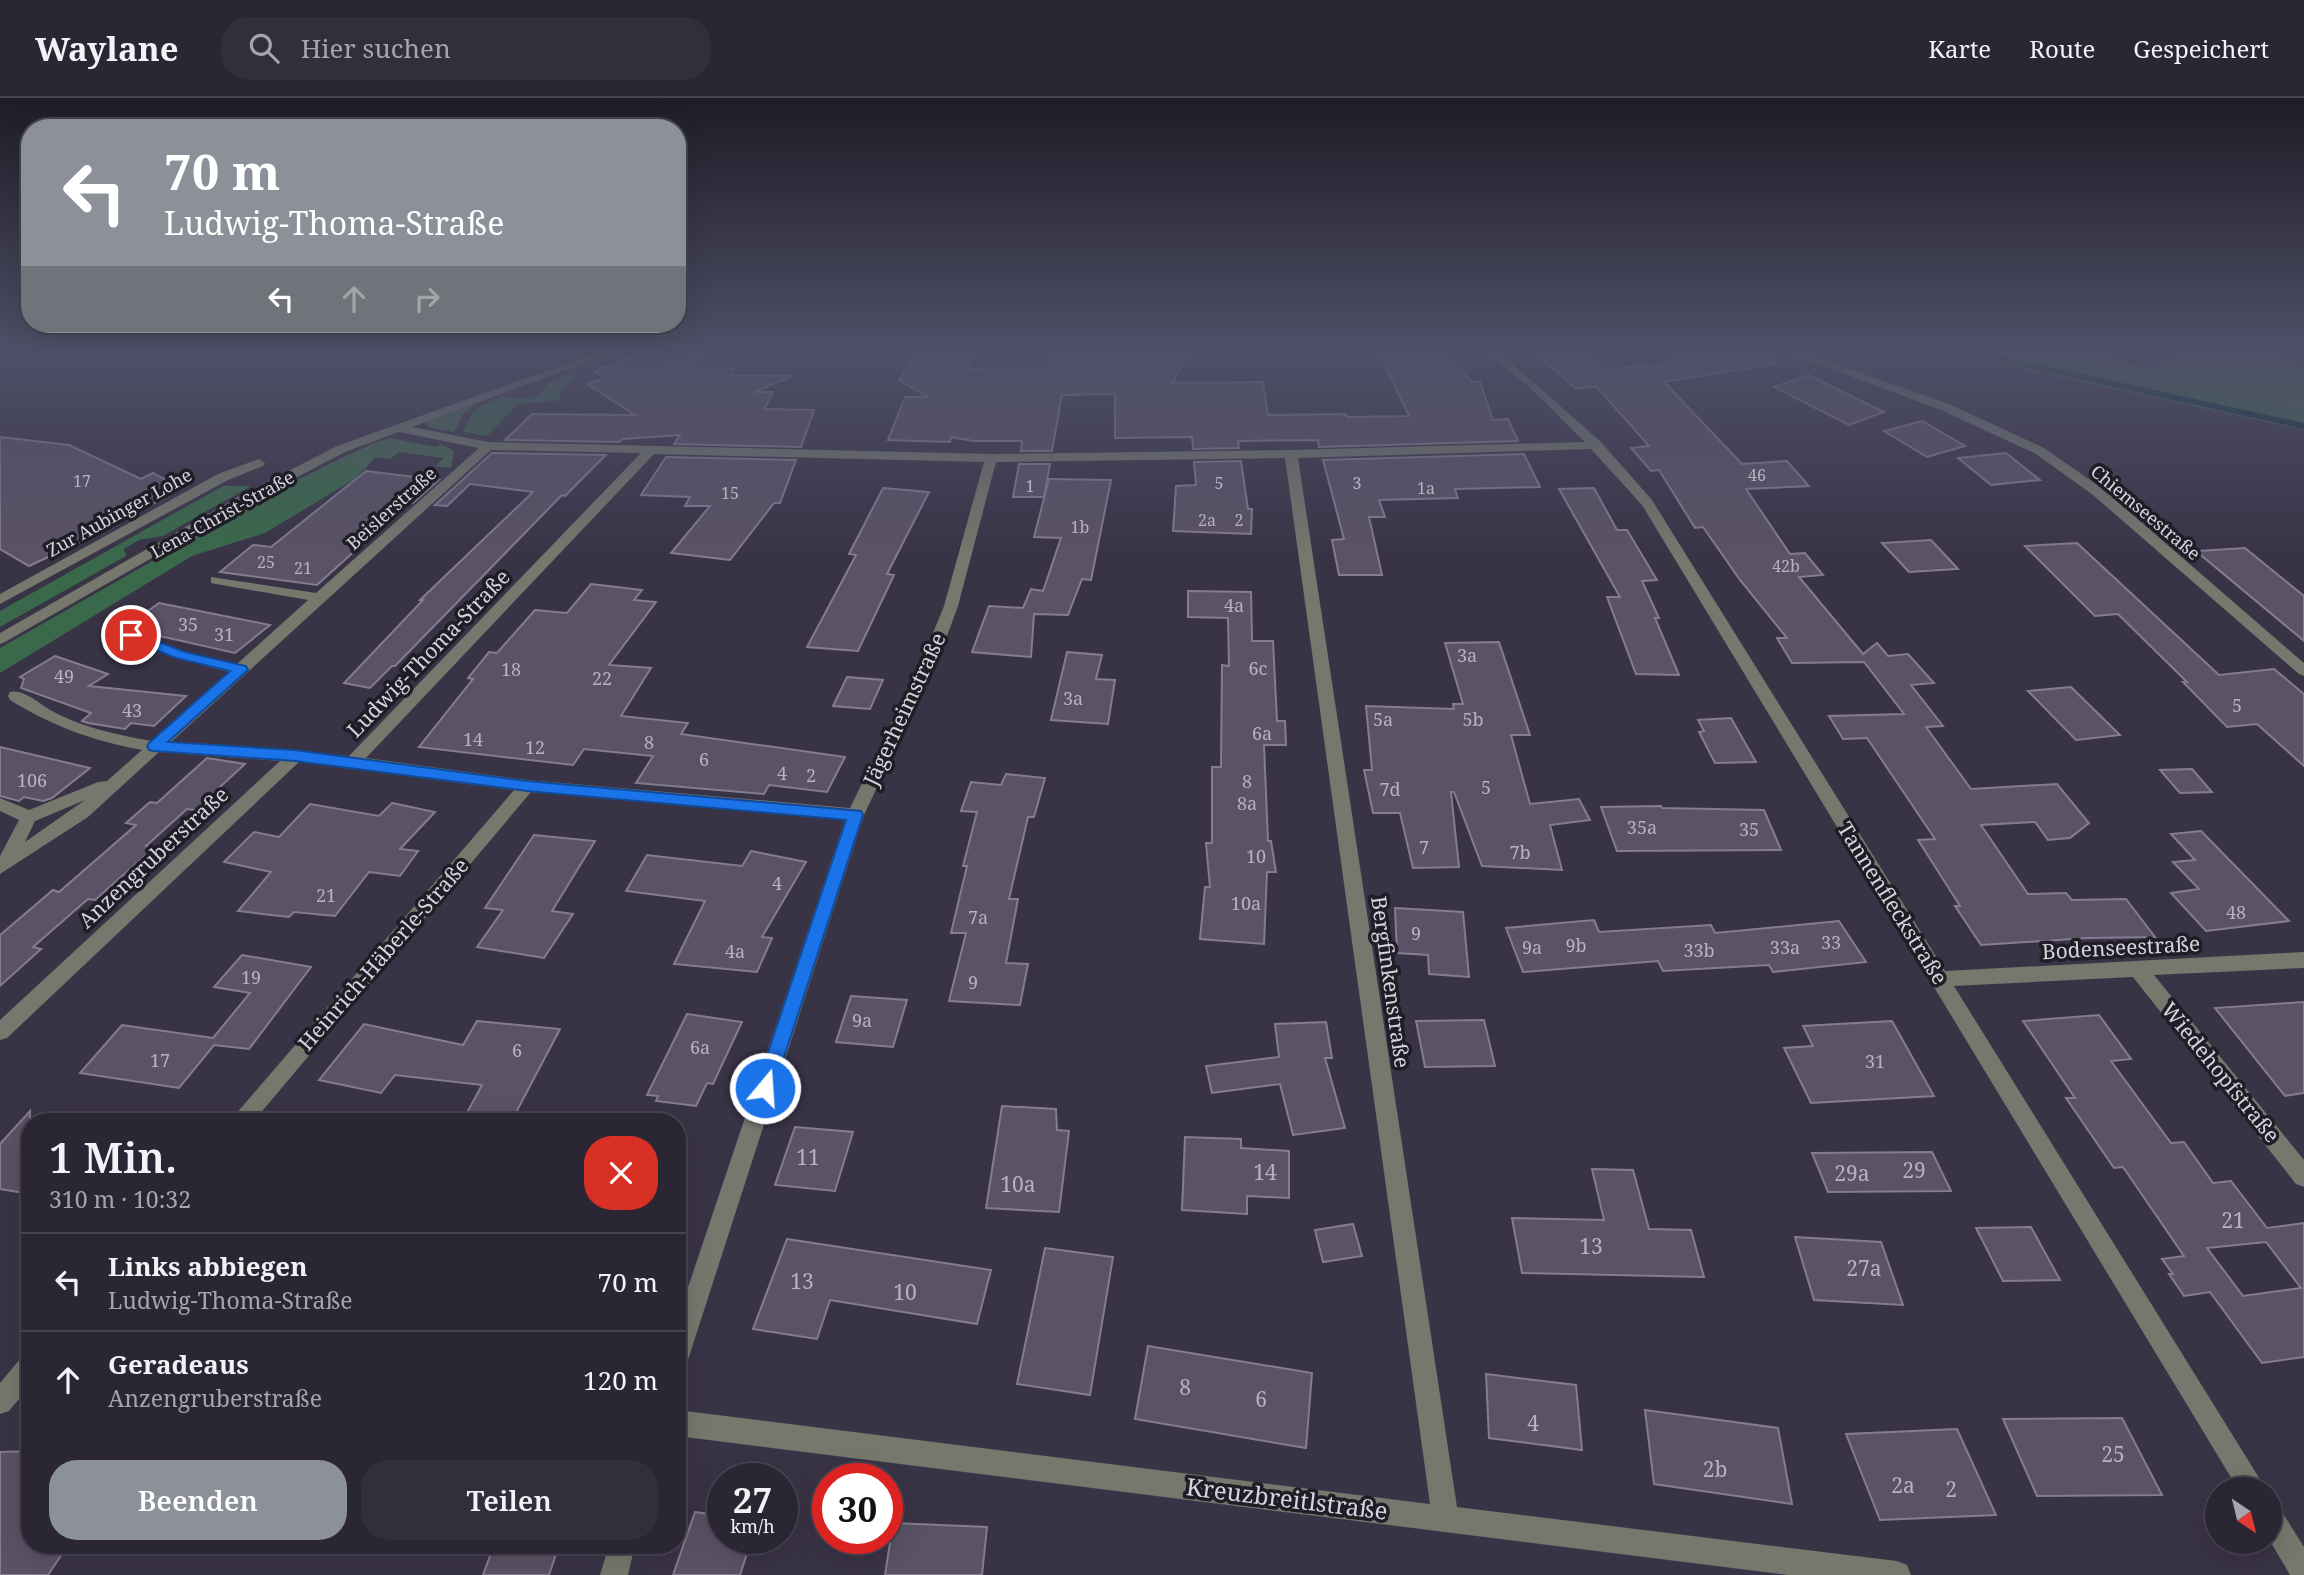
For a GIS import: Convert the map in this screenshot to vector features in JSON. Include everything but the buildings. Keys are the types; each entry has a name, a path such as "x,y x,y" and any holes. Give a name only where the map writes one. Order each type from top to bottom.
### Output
{"street":[{"name":"Lena-Christ-Straße","path":"0,639 243,500 341,449 419,420"},
{"name":"Tannenfleckstraße","path":"1571,420 1597,445 1647,503 2246,1477"},
{"name":"Chiemseestraße","path":"1976,420 2040,451 2098,492 2304,671"},
{"name":"Beislerstraße","path":"396,428 488,446 991,458 1597,445"},
{"name":"Beislerstraße","path":"154,746 488,446"},
{"name":"Ludwig-Thoma-Straße","path":"353,762 651,450"},
{"name":"Bergfinkenstraße","path":"1292,453 1445,1517"},
{"name":"Jägerheimstraße","path":"686,1330 855,815 909,703 951,606 991,458"},
{"name":"Zur Aubinger Lohe","path":"0,600 223,477 259,463"},
{"path":"216,580 319,598"},
{"path":"131,635 181,655 241,670"},
{"path":"16,696 66,726 154,746 295,755 353,762"},
{"path":"2,866 82,813 154,746"},
{"name":"Anzengruberstraße","path":"0,1032 295,755"},
{"name":"Ludwig-Thoma-Straße","path":"353,762 527,786 855,815"},
{"path":"2,866 29,817 117,781"},
{"name":"Heinrich-Häberle-Straße","path":"248,1113 527,786"},
{"path":"0,804 29,817"},
{"name":"Bodenseestraße","path":"1940,979 2304,960"},
{"name":"Wiedehopfstraße","path":"2137,968 2304,1177"},
{"path":"0,1402 21,1378"},
{"name":"Kreuzbreitlstraße","path":"686,1424 1897,1575"},
{"path":"2282,1536 2304,1572"},
{"path":"614,1575 620,1554"}],"green space":[{"path":"428,420 460,420 454,432 426,424"},
{"path":"469,420 503,420 487,436 463,432"},
{"path":"2257,420 2304,420 2304,430"},
{"path":"390,438 436,447 441,444 454,451 451,468 435,466 444,458 399,452 390,459 375,457 364,470 333,462"},
{"path":"333,462 364,470 353,480 265,533 192,556 0,673 0,648 275,491"},
{"path":"223,486 251,486 163,536 139,540 124,549 126,556 0,627 0,611"}],"waterway":[{"path":"2277,420 2304,426"}],"route":[{"path":"131,635 181,655 241,670 154,746 295,755 527,786 855,815 765,1088"}]}
